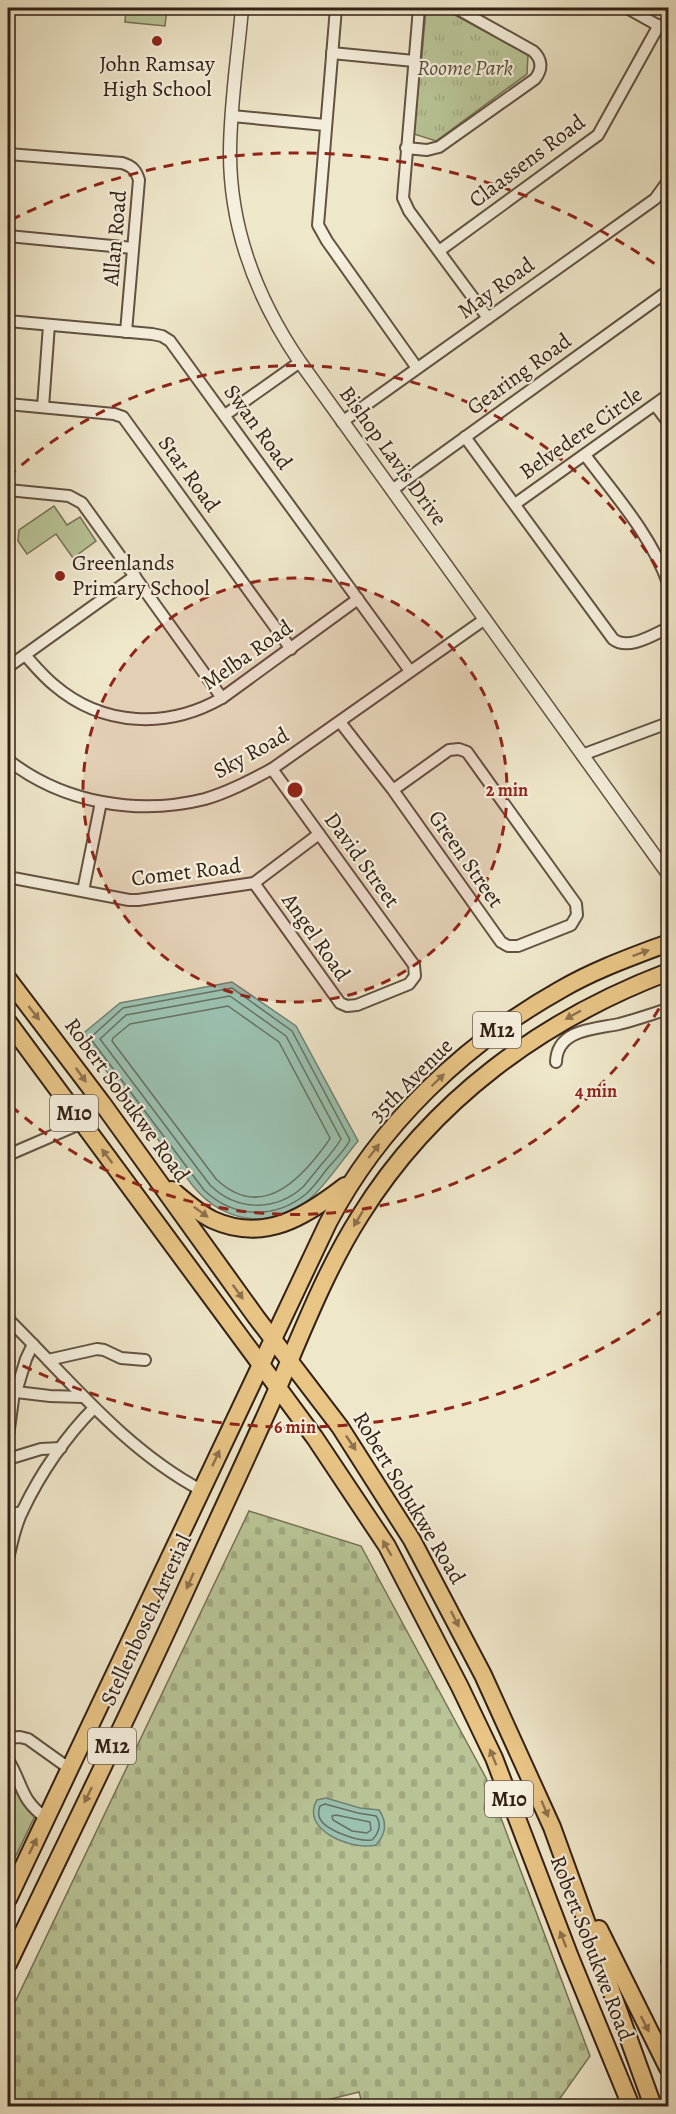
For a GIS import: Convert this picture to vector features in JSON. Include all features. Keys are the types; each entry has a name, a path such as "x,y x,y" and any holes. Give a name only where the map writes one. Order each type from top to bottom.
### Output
{"main road":[{"name":"35th Avenue","path":"273,1338 328,1223 351,1181 397,1122 455,1064 489,1036 561,989 599,970 669,943"},
{"name":"35th Avenue","path":"290,1359 326,1279 359,1216 391,1171 421,1135 499,1063 542,1033 605,998 669,972"},
{"name":"Robert Sobukwe Road","path":"8,979 256,1317 340,1427 412,1540 483,1675 540,1798 564,1858 653,2106"},
{"name":"Robert Sobukwe Road","path":"8,1022 335,1467 387,1546 481,1728 631,2106"},
{"path":"154,1176 211,1220 248,1228 277,1226 301,1217 321,1205 351,1181"},
{"name":"Stellenbosch Arterial","path":"8,1899 273,1338"},
{"name":"Stellenbosch Arterial","path":"8,1964 174,1617 290,1359"},
{"path":"564,1858 669,2068"}],"street":[{"name":"Bishop Lavis Drive","path":"242,8 232,116 230,154 232,193 244,252 258,291 279,330 342,422 669,874"},
{"path":"336,8 318,225 417,368"},
{"path":"419,8 403,198 409,211 488,318"},
{"path":"406,148 427,150 439,147 539,74 540,59 533,51 456,8"},
{"path":"627,8 664,28"},
{"name":"Claassens Road","path":"439,251 598,135 664,28"},
{"path":"332,53 414,61"},
{"path":"232,116 325,125"},
{"name":"Allan Road","path":"8,154 122,164 132,167 139,180 126,332"},
{"name":"May Road","path":"342,422 655,199 669,181"},
{"path":"8,236 133,248"},
{"name":"Gearing Road","path":"392,490 669,291"},
{"name":"Swan Road","path":"8,321 157,335 170,341 410,671"},
{"path":"43,407 49,325"},
{"path":"225,415 300,362"},
{"name":"Belvedere Circle","path":"515,504 669,395"},
{"name":"Star Road","path":"8,404 114,414 126,420 291,648"},
{"path":"655,405 669,422"},
{"name":"Belvedere Circle","path":"465,437 616,641 621,644 633,642 669,628"},
{"path":"585,455 654,550 669,583"},
{"path":"8,490 69,496 78,500 222,698"},
{"path":"8,668 135,576"},
{"name":"Melba Road","path":"25,655 49,681 66,695 92,709 124,718 156,720 197,710 222,698 358,599"},
{"name":"Sky Road","path":"8,760 55,788 100,802 142,807 206,798 273,769 485,619"},
{"name":"Green Street","path":"340,722 393,790 501,942 518,946 571,925 577,915 576,904 467,752 459,749 448,750 393,790"},
{"path":"582,755 669,723"},
{"name":"David Street","path":"273,769 414,965 415,976"},
{"path":"83,891 100,802"},
{"name":"Comet Road","path":"8,874 13,878 138,900 254,883 320,834"},
{"name":"Angel Road","path":"254,883 340,1003 347,1006 357,1005 410,984 415,976"},
{"path":"556,1062 561,1047 579,1032 669,1010"},
{"path":"8,1155 82,1123"},
{"path":"8,1319 94,1408 152,1459 201,1490"},
{"path":"8,1436 13,1392 33,1344"},
{"path":"48,1360 97,1349 105,1350 121,1358 145,1360"},
{"path":"13,1392 83,1397"},
{"path":"8,1559 22,1512 61,1448 94,1408"},
{"path":"8,1459 41,1449 61,1448"},
{"path":"8,1515 22,1512"},
{"path":"8,1738 28,1739 70,1769"},
{"path":"8,1760 25,1797 38,1813 46,1818"}],"green space":[{"path":"126,8 167,8 165,26 125,22"},
{"name":"Roome Park","path":"426,8 442,8 528,55 527,74 436,141 414,134 420,71 422,71"},
{"path":"54,506 67,525 80,517 96,541 73,558 56,534 27,554 18,541 19,530"},
{"path":"249,1511 361,1546 486,1778 590,2056 556,2104 363,2106 359,2092 303,2106 8,2106 8,2017"},
{"path":"18,1791 35,1816 8,1872 8,1798"}],"water":[{"path":"232,982 296,1026 358,1141 314,1195 299,1207 268,1218 251,1219 235,1215 220,1209 206,1199 193,1186 80,1036 120,1003"},
{"path":"326,1798 360,1808 379,1810 384,1819 385,1828 376,1845 355,1845 331,1836 322,1829 315,1821 313,1811 317,1800"}],"place":[{"name":"John Ramsay High School","path":"157,41"},
{"name":"Greenlands Primary School","path":"60,576"}]}
